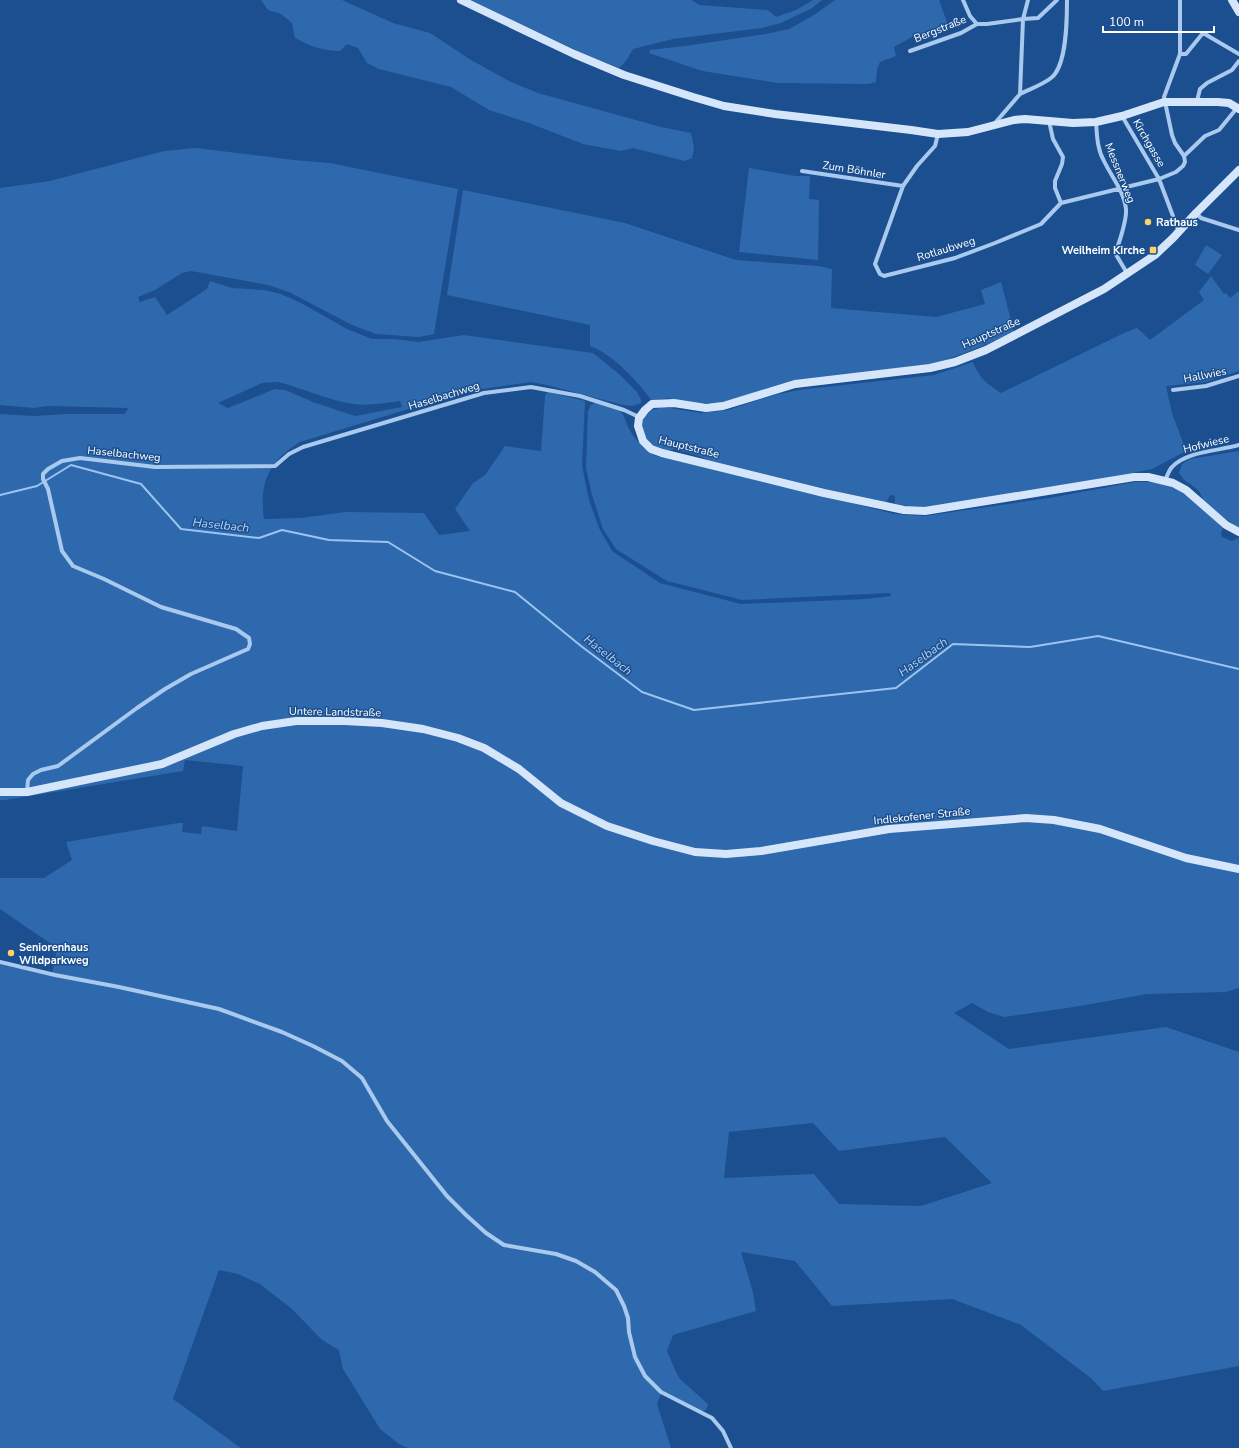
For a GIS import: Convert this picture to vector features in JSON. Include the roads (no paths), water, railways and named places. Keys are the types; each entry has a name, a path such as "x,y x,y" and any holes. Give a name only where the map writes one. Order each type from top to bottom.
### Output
{"street":[{"path":"461,0 554,45 624,75 724,106 775,114 938,134 962,133 1014,120 1025,119 1073,123 1096,122 1122,116 1164,102 1197,101 1229,103 1238,108 1219,130 1205,136 1184,156"},
{"name":"Bergstraße","path":"963,0 970,16 977,24"},
{"path":"1020,94 1023,19 1028,0"},
{"name":"Bergstraße","path":"910,51 961,33 977,24 1038,18 1057,0"},
{"path":"994,125 1020,94 1051,78 1057,73 1066,35 1067,0"},
{"path":"1049,121 1053,139 1063,157 1062,164 1055,181 1055,188 1061,203 1159,179 1176,172 1183,166 1185,162 1184,156 1174,143 1164,102 1164,97 1180,54 1180,0"},
{"path":"1232,0 1239,12"},
{"path":"1180,54 1186,54 1202,33 1239,54"},
{"path":"1197,101 1200,89 1207,83 1232,70 1239,61"},
{"name":"Kirchgasse","path":"1122,116 1159,179 1180,232"},
{"name":"Messnerweg","path":"1096,122 1097,141 1103,160 1119,188 1126,208 1125,220 1115,253 1127,273"},
{"name":"Rotlaubweg","path":"938,134 935,146 917,166 903,186 875,264 880,274 884,276 955,258 995,243 1040,224 1061,203"},
{"name":"Hauptstraße","path":"1239,170 1196,213 1180,232 1154,255 1104,288 986,350 955,362 930,368 795,384 723,406 706,408 674,403 652,404 645,410 640,418 638,426 643,441 651,449 662,453 824,493 904,510 925,511 1134,477 1148,478 1165,481 1186,490 1226,525 1239,532"},
{"name":"Zum Böhnler","path":"802,171 903,186"},
{"path":"1196,213 1201,218 1239,230"},
{"name":"Hallwies","path":"1173,390 1206,386 1239,376"},
{"name":"Haselbachweg","path":"27,792 28,780 33,774 41,770 58,766 165,689 191,674 248,649 250,644 249,638 236,629 161,607 104,579 73,566 62,551 48,489 43,479 43,474 48,469 62,461 80,458 155,467 275,466 289,454 303,447 484,393 531,386 580,396 624,410 640,418"},
{"name":"Hofwiese","path":"1165,481 1172,467 1183,458 1228,449 1239,445"},
{"name":"Untere Landstraße","path":"0,792 27,792 162,764 234,734 262,726 296,721 345,720 382,722 423,729 458,738 484,748 519,770 561,803 607,826"},
{"name":"Indlekofener Straße","path":"607,826 653,841 695,852 726,854 761,851 889,829 1026,818 1047,819 1100,829 1186,858 1239,869"},
{"path":"0,962 219,1009 282,1032 342,1061 362,1078 387,1121 447,1196 466,1216 486,1233 504,1245 556,1254 576,1261 595,1272 616,1290 624,1306 636,1357 645,1376 661,1392 712,1418 723,1431 731,1448"}],"waterway":[{"name":"Haselbach","path":"0,495 37,486 71,465 141,484 181,529 259,538 282,530 329,540 388,542 435,571 515,592 581,646 642,692 694,710 896,688 953,644 1030,647 1098,636 1239,669"}],"place":[{"name":"Rathaus","path":"1148,222"},
{"name":"Weilheim Kirche","path":"1153,250"},
{"name":"Seniorenhaus Wildparkweg","path":"11,953"}]}
